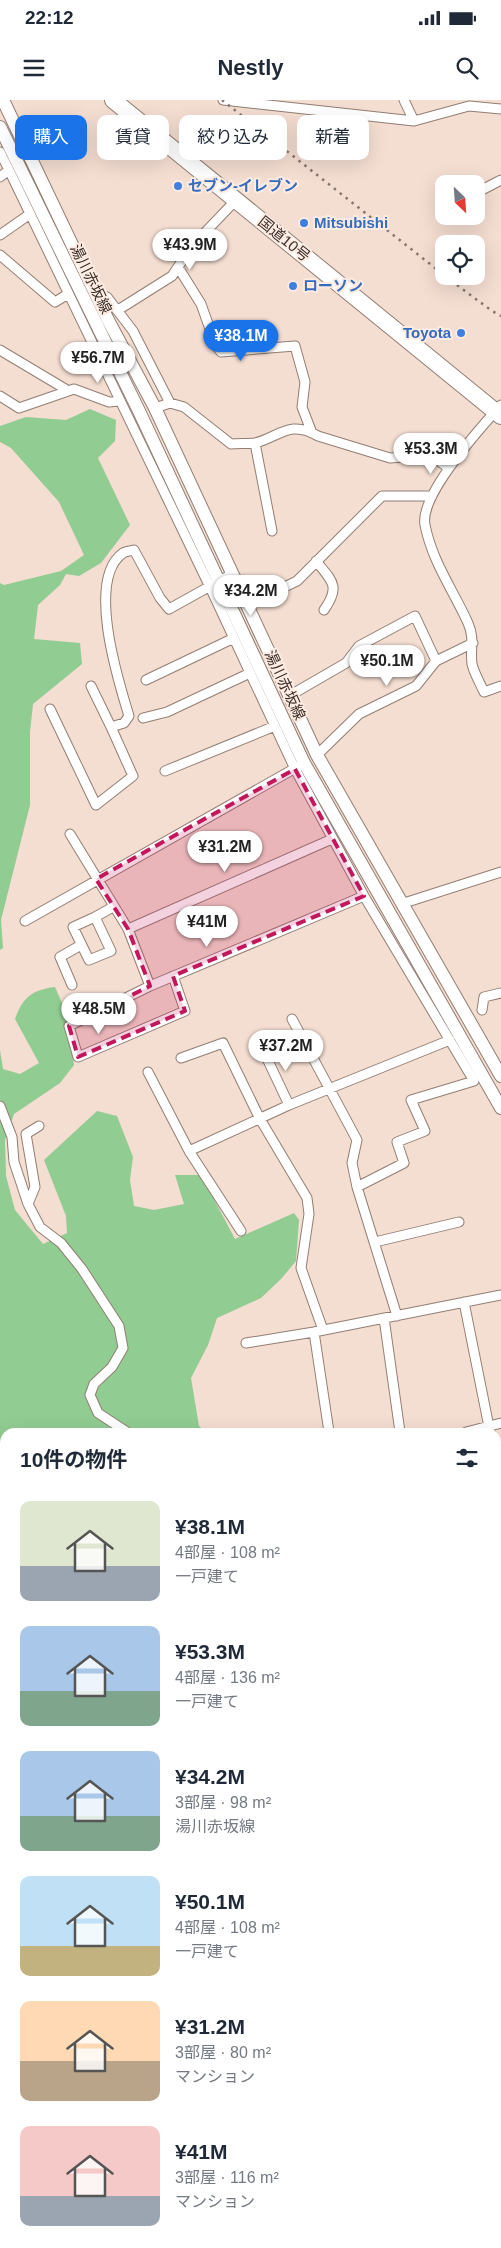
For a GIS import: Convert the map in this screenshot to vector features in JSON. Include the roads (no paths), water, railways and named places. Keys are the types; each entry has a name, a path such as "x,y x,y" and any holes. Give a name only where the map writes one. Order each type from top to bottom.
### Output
{"highway":[{"name":"国道10号","path":"113,100 499,409"},
{"name":"国道10号","path":"127,100 499,409"}],"main road":[{"name":"湯川赤坂線","path":"3,100 96,294 154,408 317,754 501,1076"},
{"name":"湯川赤坂線","path":"0,127 139,411 215,585 299,766 499,1102"}],"street":[{"path":"223,100 414,121 469,106 501,109"},
{"path":"404,100 414,121"},
{"path":"0,152 120,401 215,585 234,638 250,673 275,726 299,766 332,839 474,1081 411,1100 425,1131 397,1142 404,1163 358,1187"},
{"path":"0,177 8,170"},
{"path":"485,188 501,180"},
{"path":"118,310 172,276 192,246 236,200"},
{"path":"0,235 30,214"},
{"path":"0,254 55,302 68,294"},
{"path":"178,267 201,304 216,346 221,352 295,346 305,382 302,407 312,433"},
{"path":"96,294 107,297 133,331 170,403"},
{"path":"0,350 67,390"},
{"path":"0,396 18,408 74,389 110,402 120,401"},
{"path":"154,408 170,403 184,407 231,444 255,442 288,428 312,433 390,458 430,455 449,468"},
{"path":"499,409 449,468 432,496 424,523 440,571 468,624 473,643 472,664 484,692 501,686"},
{"path":"255,442 272,531"},
{"path":"247,605 297,581 382,496 432,496"},
{"path":"112,727 124,723 129,716 110,644 104,599 108,573 123,553 134,550 160,598 169,609 232,574"},
{"path":"316,561 332,582 333,596 324,610"},
{"path":"290,696 346,663 360,646 415,616 436,661"},
{"path":"146,680 234,638"},
{"path":"317,754 359,714 416,686 436,661 473,643"},
{"path":"143,718 167,712 250,673"},
{"path":"50,709 96,805 133,776 112,727 91,686"},
{"path":"165,771 275,726"},
{"path":"25,921 96,879 299,766"},
{"path":"70,834 128,929 150,986"},
{"path":"128,929 332,839"},
{"path":"401,904 501,872"},
{"path":"173,976 185,1011 78,1057 69,1026 150,986 173,976 364,896"},
{"path":"95,917 111,951 89,960 73,927 113,907"},
{"path":"72,985 60,957 82,945"},
{"path":"482,1010 484,997 501,994"},
{"path":"292,1018 356,1140 352,1163 397,1316"},
{"path":"189,1151 289,1105 450,1040"},
{"path":"182,1058 223,1042 260,1119 307,1198 309,1214 301,1268 323,1330"},
{"path":"262,1050 289,1105"},
{"path":"148,1072 189,1151 241,1231"},
{"path":"0,1106 12,1137 14,1162 28,1204 40,1227 61,1243 82,1269 119,1326 123,1348 112,1367 94,1384 90,1395 98,1413 121,1428"},
{"path":"28,1204 35,1187 26,1134 39,1126"},
{"path":"375,1242 459,1222"},
{"path":"246,1343 314,1332 501,1295"},
{"path":"464,1302 490,1428"},
{"path":"384,1318 399,1428"},
{"path":"314,1332 328,1428"}],"railway":[{"path":"222,100 435,268"},
{"path":"457,285 501,316"}],"place":[{"name":"セブン-イレブン","path":"178,186"},
{"name":"Mitsubishi","path":"304,223"},
{"name":"ローソン","path":"293,286"},
{"name":"Toyota","path":"461,333"}]}
